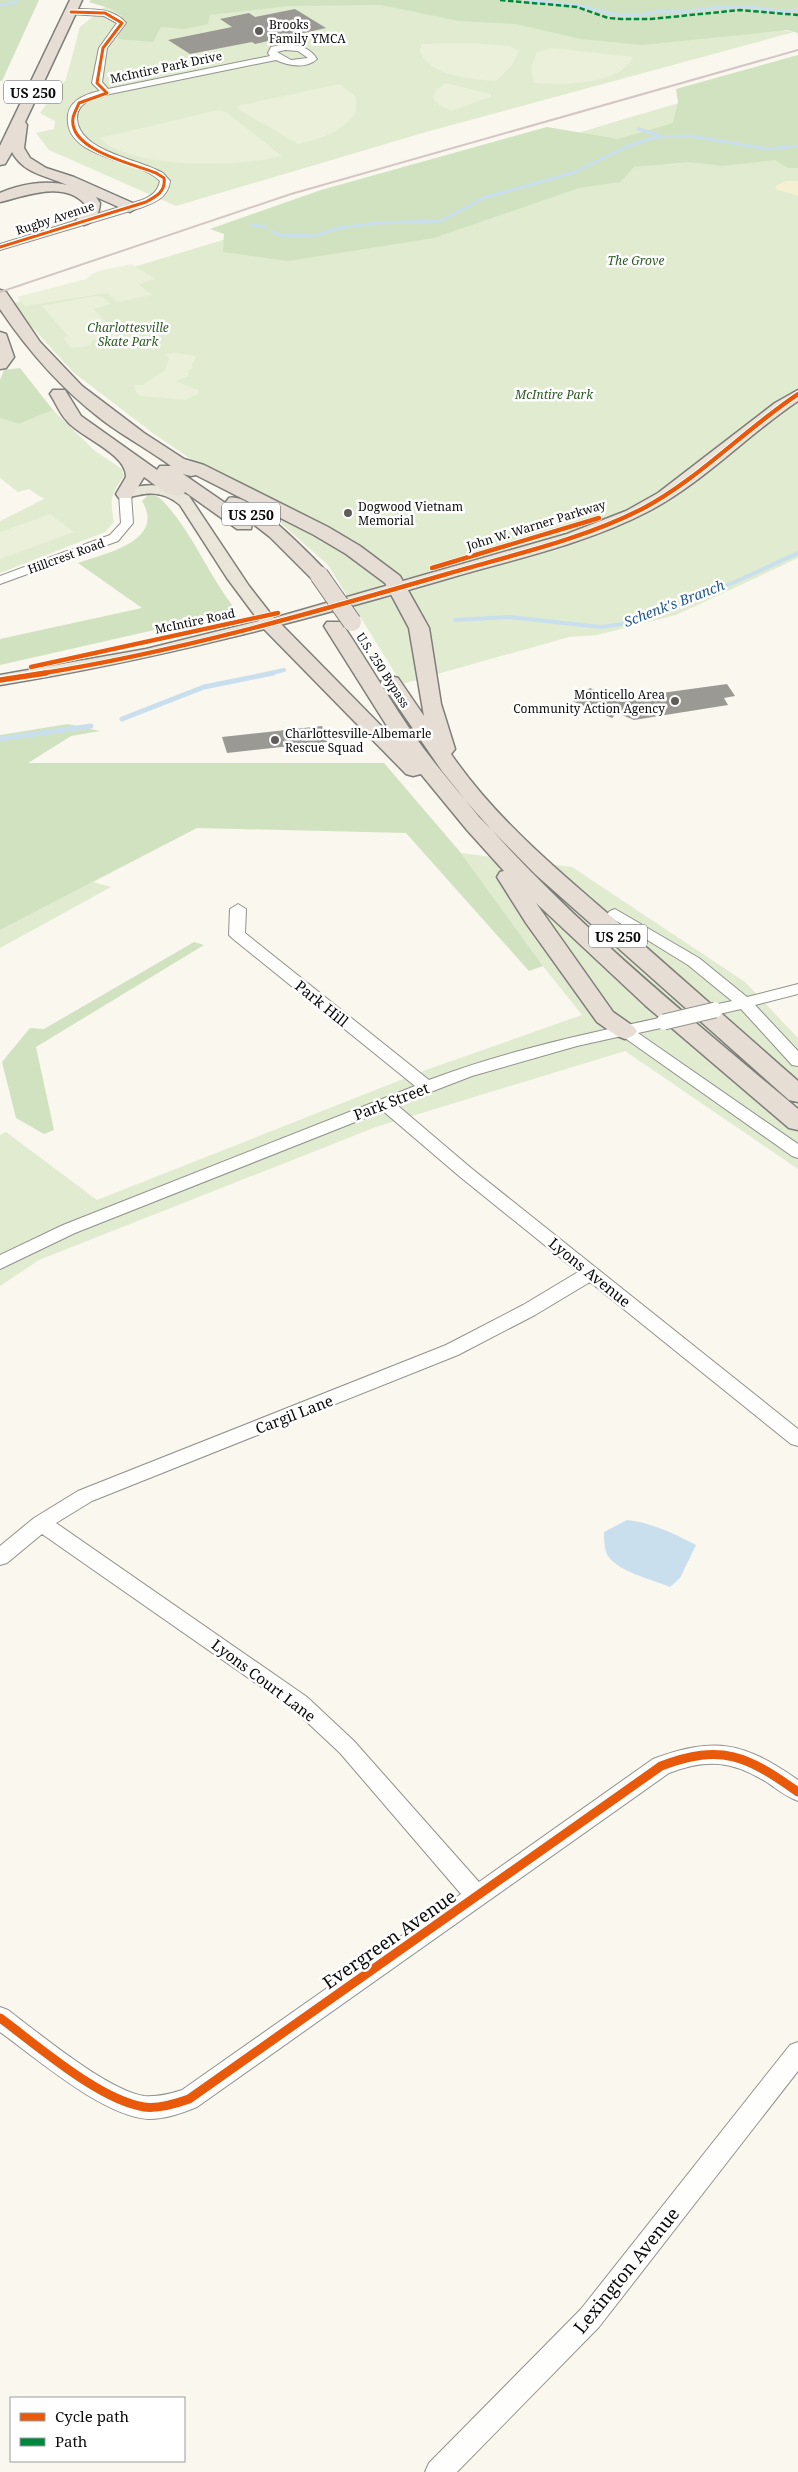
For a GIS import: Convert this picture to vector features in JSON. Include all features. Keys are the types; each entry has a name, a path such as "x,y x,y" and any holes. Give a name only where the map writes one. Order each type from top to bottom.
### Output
{"highway":[{"name":"US 250","path":"0,162 74,6"},
{"path":"25,110 17,148 24,161 41,171 68,180 123,209"},
{"path":"0,198 14,192 47,188 70,190 123,209"},
{"path":"84,220 93,208 93,203 85,195"},
{"name":"US 250","path":"2,300 30,339 78,391 310,578"},
{"name":"US 250","path":"0,323 59,394 114,436 171,465 277,533 343,624 404,736 480,832 520,875 615,966 798,1122"},
{"path":"0,337 6,357 0,364"},
{"path":"59,394 74,419 167,484 185,500"},
{"path":"114,448 132,465 136,474 137,479 125,494"},
{"path":"171,465 198,469 321,531 353,550 395,584 419,628 431,704 443,738 449,766"},
{"path":"266,621 406,764 460,809"},
{"name":"U.S. 250 Bypass","path":"343,624 403,701 449,766"},
{"name":"US 250","path":"449,766 487,812 543,870 798,1094"},
{"path":"480,832 534,918 605,1017 625,1031"},
{"path":"543,870 615,914"}],"main road":[{"name":"John W. Warner Parkway","path":"0,679 163,651 395,584 573,537 651,504 682,483 750,428 798,394"},
{"path":"125,494 140,488 154,487 185,500 266,621"}],"street":[{"path":"74,6 116,16 122,23 103,48 97,83 107,93"},
{"name":"McIntire Park Drive","path":"123,209 159,195 165,181 150,170 88,146 75,132 73,117 79,103 107,93 277,57"},
{"name":"Rugby Avenue","path":"0,247 123,209"},
{"name":"Rugby Avenue","path":"0,253 120,215 123,209"},
{"name":"Hillcrest Road","path":"0,580 114,538 127,523 124,502 125,494"},
{"name":"Park Hill","path":"238,909 237,935 427,1087"},
{"path":"615,914 705,970 744,1004 798,1061"},
{"name":"Park Street","path":"0,1264 69,1229 427,1087 521,1055 744,1004 798,989"},
{"path":"625,1031 798,1152"},
{"name":"Lyons Avenue","path":"384,1103 465,1172 798,1439"},
{"name":"Cargil Lane","path":"0,1557 40,1523 85,1496 452,1350 529,1310 591,1273"},
{"name":"Lyons Court Lane","path":"40,1523 300,1703 347,1747 476,1895"},
{"name":"Evergreen Avenue","path":"0,2018 112,2097 144,2107 169,2106 189,2099 661,1766 683,1756 704,1753 727,1754 765,1768 798,1792"},
{"name":"Lexington Avenue","path":"438,2472 590,2318 798,2053"}],"green space":[{"path":"0,0 39,0 2,81 0,81"},
{"path":"91,0 798,0 798,33 787,30 642,45 581,39 515,24 459,21 381,5 288,6 210,15 208,24 185,29 161,27 153,42 118,39 122,16 109,8 89,2"},
{"path":"114,0 590,0 794,32 426,132 176,206 49,150 36,133 54,129 55,121 40,113 66,79 80,27"},
{"path":"469,43 510,46 519,51 512,65 496,81 465,78 443,72 433,67 420,52 421,44"},
{"path":"552,48 633,57 626,67 616,74 588,82 534,83 531,67 537,52"},
{"path":"798,55 798,168 788,168 775,160 723,166 688,162 634,167 620,182 579,188 434,238 288,261 223,252 224,234 210,229 321,190 547,127 618,139 673,123 678,102 676,89"},
{"name":"McIntire Park","path":"798,68 798,558 676,615 597,635 569,637 402,684 328,565 265,509 154,434 73,372 11,304 621,120"},
{"path":"446,83 491,94 491,97 451,111 439,105 433,98 436,90"},
{"path":"340,84 356,97 356,113 344,125 330,134 298,144 238,109 237,106"},
{"path":"219,110 226,112 282,156 263,160 214,164 160,161 135,156 115,148 99,138"},
{"path":"131,264 156,279 138,284 152,295 118,302 107,293 25,306 17,297 86,279 102,270"},
{"path":"95,296 103,297 111,304 94,309 117,336 93,340 90,346 71,348 63,338 68,336 42,306"},
{"path":"176,353 197,356 192,364 193,368 188,371 188,376 176,381 198,390 198,394 185,400 141,396 136,392 134,385 143,385 165,370 169,359 166,354"},
{"path":"20,368 53,410 19,424 0,418 0,380 4,370"},
{"path":"53,410 95,451 122,469 124,476 112,497 114,522 105,532 0,573 0,521 44,499 29,489 18,492 0,478 0,418 19,424"},
{"path":"148,495 156,496 162,500 182,524 232,605 225,614 0,665 0,639 142,608 78,563 117,550 140,536 146,526 147,515 142,501"},
{"path":"50,514 74,532 0,559 0,532"},
{"path":"68,724 100,731 71,736 28,763 384,763 461,853 543,966 529,971 406,833 197,828 0,930 0,735"},
{"path":"461,853 572,867 745,982 798,1038 798,1169 625,1051 376,1127 39,1260 0,1286 0,1135 6,1132 97,1200 426,1070 582,1015 543,966"},
{"path":"93,882 111,887 0,948 0,930"},
{"path":"194,942 204,945 36,1047 54,1130 44,1134 16,1118 2,1062 30,1028 44,1029"}],"sand":[{"path":"786,181 798,181 798,196 775,189 777,185"}],"water":[{"path":"627,1520 645,1523 662,1529 696,1545 680,1578 670,1587 634,1574 610,1559 605,1550 604,1532"}],"building":[{"name":"Brooks Family YMCA","path":"295,9 326,28 255,44 252,42 190,54 168,40 232,27 220,19 249,13 255,17"},
{"name":"Monticello Area Community Action Agency","path":"727,684 735,696 724,698 728,705 634,720 617,713 612,718 572,701 590,688 622,702 647,695"},
{"name":"Charlottesville-Albemarle Rescue Squad","path":"322,726 327,742 227,753 222,737"}],"waterway":[{"path":"0,5 14,3 17,0"},
{"path":"528,0 581,6 617,15 641,15 661,11 680,12 721,7 751,7 784,12 798,10"},
{"path":"639,129 658,135"},
{"path":"272,231 280,235 313,236 339,228 377,223 441,221 483,198 575,172 628,146 656,137 690,136 768,149 798,146"},
{"path":"252,225 266,227"},
{"name":"Schenk's Branch","path":"455,620 509,617 601,627 630,623 735,582 798,553"},
{"name":"Schenk's Branch","path":"267,674 284,670"},
{"name":"Schenk's Branch","path":"122,719 204,687 273,673"},
{"name":"Schenk's Branch","path":"0,739 91,726"}],"railway":[{"path":"0,292 291,194 798,50"}],"marked path":[{"path":"500,0 577,7 608,18 622,19 651,19 740,10 798,15"}],"cycle path":[{"path":"0,247 146,202 159,195 165,185 164,178 156,173 97,150 84,142 75,132 73,119 79,103 107,93 97,83 103,48 122,23 105,13 71,12"},
{"path":"0,680 146,654 218,637 289,619 573,537 631,514 664,496 698,472 763,418 798,394"},
{"path":"432,568 599,518"},
{"name":"McIntire Road","path":"31,667 278,613"},
{"path":"0,2018 92,2084 130,2104 144,2107 162,2107 173,2104 189,2099 661,1766 700,1754 733,1756 764,1770 798,1792"}],"place":[{"name":"Brooks Family YMCA","path":"259,31"},
{"name":"Dogwood Vietnam Memorial","path":"348,513"},
{"name":"Monticello Area Community Action Agency","path":"675,701"},
{"name":"Charlottesville-Albemarle Rescue Squad","path":"275,740"}],"park label":[{"name":"The Grove","path":"636,260"},
{"name":"Charlottesville Skate Park","path":"128,334"}]}
